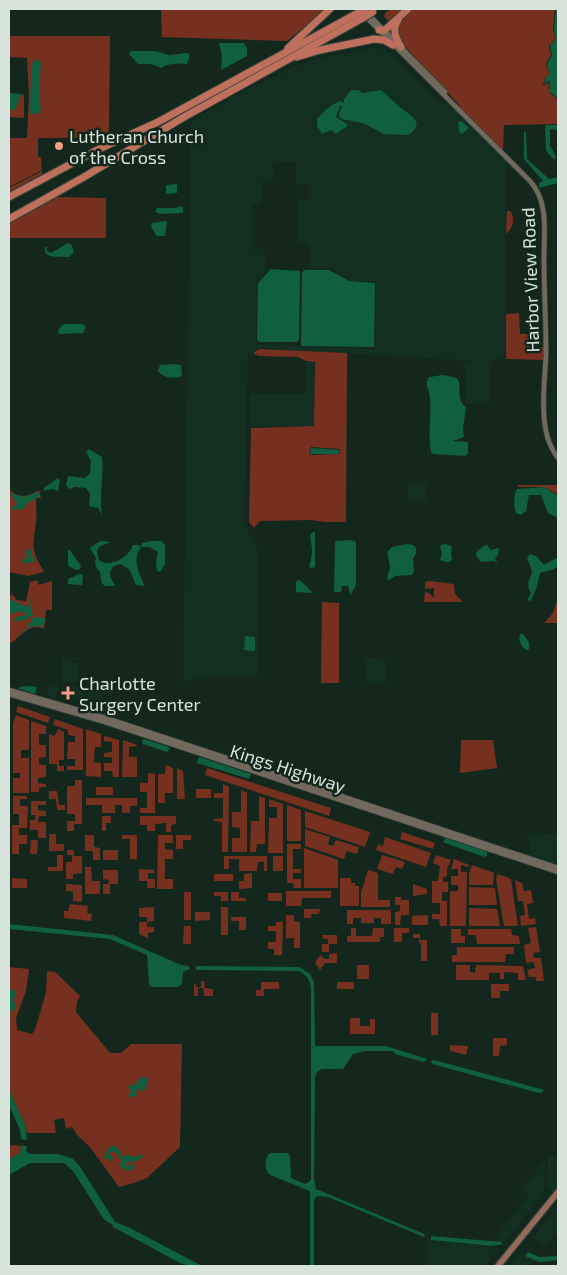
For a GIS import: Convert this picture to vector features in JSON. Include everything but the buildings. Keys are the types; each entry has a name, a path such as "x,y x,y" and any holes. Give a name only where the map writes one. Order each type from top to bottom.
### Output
{"highway":[{"path":"262,69 292,45 330,9"},
{"path":"9,219 84,177 364,9"},
{"path":"374,40 408,9"},
{"path":"358,14 376,10"},
{"path":"397,46 394,29 400,16"},
{"path":"9,196 99,149 158,122 262,69 305,54 374,40 384,40 397,46"}],"main road":[{"name":"Harbor View Road","path":"364,9 382,31 533,184 542,201 544,212 546,308 544,416 545,429 550,446 558,458"},
{"name":"Harbor View Road","path":"358,14 382,31 426,76"},
{"name":"Kings Highway","path":"9,690 106,718 558,868"},
{"name":"Kings Highway","path":"9,694 103,722 558,872"},
{"path":"498,1266 558,1192"},
{"path":"503,1266 558,1198"}],"shaded area":[{"path":"161,9 326,9 287,41 160,37 162,36"},
{"path":"393,9 403,9 388,21 384,16 386,12"},
{"path":"411,9 555,9 553,30 556,39 549,46 551,55 546,65 549,76 544,77 546,79 542,85 550,81 549,90 558,100 558,124 504,125 503,151 505,154 459,108 460,106 397,38 400,20"},
{"path":"556,9 558,9 558,99 549,91 550,80 543,85 545,77 549,76 547,65 552,55 550,46 556,39 554,30"},
{"path":"9,36 110,36 109,130 106,136 102,138 38,138 38,157 41,157 42,170 9,187 9,138 27,138 29,95 27,58 9,57"},
{"path":"219,43 244,43 247,48 247,56 221,70 222,56"},
{"path":"377,47 387,51 438,101 458,111 506,160 505,357 504,359 501,357 498,360 489,361 490,403 465,403 465,363 473,363 473,361 260,348 254,350 254,355 248,354 244,520 259,552 258,674 256,677 199,677 191,681 183,681 191,121 236,95 296,66 319,58","holes":["273,162 296,162 296,185 309,185 309,199 298,199 297,243 310,244 310,269 330,269 350,281 376,281 375,349 256,344 257,282 265,273 265,249 252,249 252,204 262,204 263,180 273,180"]},
{"path":"131,51 155,51 169,55 187,53 190,55 187,64 167,65 161,68 147,64 138,64 129,54"},
{"path":"33,61 41,62 39,92 41,109 39,113 30,114 31,71"},
{"path":"351,90 358,90 363,93 381,90 416,120 416,127 408,135 384,134 363,123 341,119 339,115 342,106 340,105 336,117 347,124 347,126 336,134 332,130 322,134 317,126 317,119 333,105 340,101 344,103 344,99"},
{"path":"9,93 21,94 15,110 9,109"},
{"path":"21,94 24,95 24,118 9,117 9,109 15,110"},
{"path":"461,121 469,128 462,134 459,132 458,122"},
{"path":"558,125 558,130 550,129 550,145 556,157 554,160 546,151 545,126"},
{"path":"524,132 526,132 527,159 549,179 558,177 558,183 539,188 539,183 543,181 524,159"},
{"path":"42,171 42,174 9,192 9,188"},
{"path":"177,184 177,193 166,194 166,185"},
{"path":"57,197 106,198 106,238 9,238 9,224"},
{"path":"183,207 183,213 160,214 155,212 157,208 176,208"},
{"path":"507,211 510,211 512,214 513,220 512,226 506,234"},
{"path":"167,222 165,236 157,236 151,227 152,223"},
{"path":"68,243 71,244 74,252 69,257 49,256 45,251 45,247 47,247 47,251 51,253"},
{"path":"271,269 300,271 299,339 297,342 259,342 257,340 258,283"},
{"path":"304,270 329,270 349,281 375,283 374,347 301,346 302,273"},
{"path":"519,313 520,334 533,334 532,347 545,347 545,360 506,359 506,314"},
{"path":"65,324 82,324 86,327 83,333 59,334 58,331 61,326"},
{"path":"260,349 347,353 346,522 312,520 260,521 254,528 249,522 251,428 314,426 315,362 306,361 298,357 259,356 254,354 255,351","holes":["311,447 339,449 340,454 309,454"]},
{"path":"306,362 314,362 314,427 250,427 250,394 305,394"},
{"path":"160,365 181,365 182,376 168,377 158,371"},
{"path":"443,375 457,378 460,397 466,407 463,429 464,437 453,441 468,442 468,454 465,456 433,454 431,452 430,400 427,383 429,377"},
{"path":"311,448 339,450 339,454 310,454"},
{"path":"89,449 102,457 102,515 98,508 89,506 90,494 86,488 75,487 69,489 66,485 68,476 85,478 90,473 91,461 86,452"},
{"path":"58,478 60,481 58,491 52,489 43,491 45,487"},
{"path":"408,483 426,483 426,501 408,500"},
{"path":"518,485 558,485 558,495 544,487 518,487"},
{"path":"544,487 558,496 558,518 548,513 541,495 529,495 526,511 521,515 516,513 514,501 517,489"},
{"path":"9,489 20,496 39,490 41,498 36,498 34,547 36,558 44,572 28,576 9,572"},
{"path":"39,492 39,497 27,503 24,509 9,510 17,504 10,493 24,497"},
{"path":"315,532 315,567 312,568 309,567 312,554 310,535"},
{"path":"351,540 356,542 356,584 350,595 348,586 342,586 341,592 334,592 335,541"},
{"path":"100,541 111,542 100,546 97,551 99,560 109,563 124,557 133,545 139,545 141,548 138,552 137,562 145,586 136,585 129,569 120,564 114,566 110,571 110,576 115,586 102,584 100,572 95,564 96,558 90,548"},
{"path":"161,541 165,545 165,564 160,572 157,571 156,562 158,552 150,547 141,546 142,543"},
{"path":"407,544 413,545 416,548 412,575 395,576 388,581 387,576 390,568 388,551 392,547"},
{"path":"444,544 452,546 451,561 440,560 442,554 440,546"},
{"path":"487,545 491,550 499,548 495,559 498,564 494,561 481,562 477,557 476,553 483,546"},
{"path":"29,547 35,561 25,564 22,561 27,557 26,551"},
{"path":"69,549 81,566 80,569 76,570 68,566"},
{"path":"530,554 536,556 543,564 558,558 558,566 540,573 531,601 528,600 531,593 528,584 532,571 527,558"},
{"path":"79,574 83,575 82,585 68,584 68,579"},
{"path":"37,580 39,585 52,581 52,610 46,610 44,629 34,627 29,629 9,644 9,598 13,593 13,596 16,598 15,600 26,601 30,582"},
{"path":"298,580 313,593 296,592 296,582"},
{"path":"425,582 454,584 455,594 463,602 424,602 425,592 434,598 434,588 425,589"},
{"path":"558,598 558,623 544,623 553,613"},
{"path":"9,599 25,606 30,605 33,615 27,619 15,622 14,620 18,616 24,616 26,613 15,612 13,615 9,611"},
{"path":"322,602 339,603 339,683 321,683"},
{"path":"34,617 46,620 42,626 29,627 15,637 27,627"},
{"path":"520,634 523,634 529,642 529,649 525,649 520,644"},
{"path":"245,636 255,637 255,650 244,650"},
{"path":"62,658 77,658 77,660 70,660 71,663 77,663 77,683 62,682"},
{"path":"365,658 379,658 380,661 386,661 386,683 365,683"},
{"path":"87,684 102,685 102,709 86,705"},
{"path":"48,685 59,686 56,700 48,698"},
{"path":"63,685 83,685 84,704 61,697"},
{"path":"25,686 37,687 35,694 17,688"},
{"path":"18,706 50,717 48,723 16,712"},
{"path":"16,715 29,720 29,750 21,750 21,758 29,758 29,793 13,793 13,778 20,778 20,773 13,773 13,723"},
{"path":"55,719 83,729 83,770 67,770 67,766 75,766 75,759 67,759 68,742 75,742 75,736 68,735 68,730 53,725"},
{"path":"31,721 46,726 46,734 39,734 39,745 46,745 46,757 39,758 39,765 46,765 46,777 38,778 38,783 46,784 46,787 39,787 39,792 31,792"},
{"path":"58,729 64,732 64,760 59,760 59,766 64,766 64,771 57,771 57,764 49,764 49,734 55,736"},
{"path":"86,729 101,734 101,747 95,747 94,762 101,763 101,777 86,776"},
{"path":"104,736 119,740 119,777 113,777 112,771 104,771 104,763 112,763 112,757 104,757 104,753 112,752 112,742 104,741"},
{"path":"144,739 170,748 167,752 143,744 142,741"},
{"path":"123,740 137,745 129,747 129,757 137,757 137,777 122,777"},
{"path":"461,740 493,740 497,768 460,773"},
{"path":"199,757 251,774 249,779 197,763"},
{"path":"166,765 173,768 173,793 165,793 165,803 158,803 158,774 165,774"},
{"path":"177,768 183,771 185,799 177,799"},
{"path":"207,768 331,808 329,816 205,775"},
{"path":"148,773 155,774 155,813 140,813 140,808 147,808 147,792 140,792 140,783 148,783"},
{"path":"75,780 82,780 82,824 74,824 74,831 67,831 67,821 75,821 75,814 67,814 67,786 75,786"},
{"path":"223,784 229,787 228,852 222,852 222,822 214,821 214,819 223,818 223,798 214,798 214,793 223,793"},
{"path":"96,787 113,787 113,795 96,795"},
{"path":"196,789 211,789 211,798 196,798"},
{"path":"241,790 247,793 247,852 232,852 232,838 240,838 240,828 232,827 232,812 241,812"},
{"path":"49,791 57,791 59,805 65,805 65,810 57,810 56,799 49,799"},
{"path":"13,796 27,796 27,799 20,799 20,806 28,806 27,828 19,828 19,835 27,835 27,844 19,844 19,854 12,854 12,825 19,825 19,814 13,814"},
{"path":"259,796 265,798 265,844 257,844 256,852 250,852 251,821 259,821"},
{"path":"86,798 137,798 137,806 130,806 130,813 122,813 122,805 115,805 115,813 102,813 102,805 86,805"},
{"path":"269,799 283,804 283,853 268,853 269,818 277,818 277,807 269,807"},
{"path":"31,801 46,801 46,805 38,805 38,810 46,811 46,816 39,816 38,822 46,822 46,838 38,838 38,830 30,830 30,820 35,820 35,815 31,815"},
{"path":"287,805 301,810 301,841 287,841"},
{"path":"305,811 370,832 365,847 305,827"},
{"path":"102,816 111,816 111,823 106,823 106,831 102,831"},
{"path":"140,816 176,816 176,824 171,825 171,832 166,832 166,823 155,824 155,831 147,831 147,825 140,825"},
{"path":"305,829 330,837 328,844 333,846 336,840 359,847 357,854 347,851 344,859 305,846"},
{"path":"402,832 435,843 433,849 400,839"},
{"path":"527,833 558,834 558,866 531,857"},
{"path":"49,834 56,834 56,844 64,844 64,851 49,851"},
{"path":"85,835 94,835 94,847 100,848 100,860 93,860 93,851 85,851"},
{"path":"122,835 137,835 137,859 130,859 130,839 122,839"},
{"path":"158,835 173,835 173,843 165,843 165,849 173,850 173,859 165,859 165,879 173,879 173,889 157,889"},
{"path":"176,835 191,835 191,840 183,840 183,849 176,849"},
{"path":"385,837 431,853 426,867 376,850 378,844 383,846"},
{"path":"445,838 485,851 487,855 486,857 482,856 445,843 443,842"},
{"path":"31,840 38,840 37,854 30,854"},
{"path":"287,844 301,844 301,849 293,849 293,869 301,869 301,873 293,873 293,879 301,879 301,888 294,888 293,883 287,883"},
{"path":"304,848 338,860 338,888 304,888"},
{"path":"67,850 74,850 74,856 82,856 82,873 73,874 73,879 66,879 66,862 72,862 72,855 67,855"},
{"path":"103,850 118,850 118,860 103,860"},
{"path":"57,855 63,855 63,871 48,871 48,867 57,867"},
{"path":"382,855 405,862 402,869 396,867 393,874 377,869"},
{"path":"436,855 451,860 447,869 447,876 443,877 443,882 448,882 448,892 442,892 442,901 447,901 447,926 440,926 439,919 432,919 432,914 440,914 440,903 432,903 432,881 438,881 440,866 433,863"},
{"path":"224,856 267,856 267,871 264,871 264,862 258,862 257,871 239,871 239,859 229,859 229,869 224,869"},
{"path":"273,856 283,856 283,871 273,871"},
{"path":"454,859 469,865 468,867 461,865 461,872 467,872 466,926 450,926 450,891 458,891 458,885 451,885 451,876 458,876 458,869 451,869"},
{"path":"472,865 494,873 493,885 469,885 469,873"},
{"path":"85,867 91,867 92,881 100,881 100,894 85,894"},
{"path":"139,869 154,870 154,873 148,873 148,879 155,879 155,888 147,888 147,881 139,881"},
{"path":"103,870 118,870 118,884 110,884 110,894 103,894 103,884 108,884 109,880 103,879"},
{"path":"368,870 378,873 378,900 390,900 390,907 361,907 361,893"},
{"path":"252,873 252,888 239,889 239,881 244,881 244,874"},
{"path":"214,874 233,874 233,881 214,881"},
{"path":"498,874 511,879 518,926 504,926 496,879"},
{"path":"12,878 27,879 27,888 12,888"},
{"path":"340,878 351,878 351,883 359,886 359,906 340,906"},
{"path":"515,880 522,883 524,891 531,890 533,903 527,904 529,919 535,918 536,924 521,926 520,916 525,915 523,901 518,901"},
{"path":"66,884 82,885 82,902 73,901 73,891 66,891"},
{"path":"413,884 427,889 427,894 413,896"},
{"path":"469,887 495,888 497,905 469,905"},
{"path":"286,891 331,891 331,898 302,898 301,906 286,906"},
{"path":"184,892 191,892 191,920 184,920"},
{"path":"214,892 228,892 228,901 221,901 221,896 214,896"},
{"path":"231,892 239,892 239,898 246,898 246,901 231,901"},
{"path":"268,893 282,893 282,901 268,901"},
{"path":"395,897 401,897 401,900 409,900 409,915 401,915 400,925 395,925 395,912 400,911 400,905 395,905"},
{"path":"70,904 88,906 87,913 92,914 91,921 64,918 64,911 68,911"},
{"path":"154,907 154,921 147,922 147,917 139,917 139,908"},
{"path":"221,907 228,907 228,935 221,935"},
{"path":"469,908 497,909 500,926 469,926"},
{"path":"304,909 320,909 319,914 312,914 311,918 304,918"},
{"path":"347,910 391,910 391,924 381,924 381,918 374,918 374,923 361,923 361,918 353,918 353,924 347,924"},
{"path":"195,912 210,912 210,920 195,921"},
{"path":"286,915 294,915 294,921 300,922 300,948 294,948 294,938 286,938"},
{"path":"428,915 428,925 412,925 412,916"},
{"path":"231,917 246,917 246,930 239,930 239,921 231,921"},
{"path":"139,922 147,922 147,927 154,927 154,932 148,933 148,938 139,934"},
{"path":"276,922 283,922 282,955 274,955 274,949 268,949 268,942 276,942 276,931 268,931 268,926 276,926"},
{"path":"9,924 113,935 181,965 189,966 190,969 183,972 182,984 178,987 152,987 149,984 147,955 110,939 9,929"},
{"path":"184,926 191,926 191,944 183,944"},
{"path":"536,927 540,952 533,953 534,958 541,958 544,981 536,981 536,977 529,977 527,970 535,968 534,962 526,963 524,945 531,943 528,928"},
{"path":"351,928 356,928 356,936 372,936 373,928 384,928 384,937 380,937 380,942 347,942 347,936 351,936"},
{"path":"394,928 409,928 409,933 402,933 402,942 394,942"},
{"path":"451,929 461,929 461,936 465,936 465,943 451,943"},
{"path":"468,929 511,929 512,935 519,936 520,944 477,944 476,935 468,935"},
{"path":"413,934 420,934 420,940 427,940 427,961 421,961 421,943 419,943 419,938 413,938"},
{"path":"322,935 337,935 337,944 329,944 329,952 322,952 322,944 328,944 328,939 322,938"},
{"path":"457,947 514,947 514,954 506,954 505,962 452,962 452,955 457,955"},
{"path":"337,953 337,963 325,963 320,970 315,963 320,955 325,959 329,959 329,954"},
{"path":"357,965 369,965 369,979 357,979"},
{"path":"456,965 470,965 470,972 475,973 476,965 523,966 526,980 518,980 518,973 504,972 504,979 500,979 500,973 489,973 489,980 456,980"},
{"path":"9,967 29,969 26,991 16,1018 17,1030 32,1034 35,1030 46,992 47,971 55,972 80,996 76,1012 110,1053 121,1053 131,1044 182,1044 180,1147 147,1178 119,1187 90,1147 77,1135 72,1127 66,1129 64,1118 54,1120 56,1133 27,1133 9,1090"},
{"path":"195,967 299,967 310,974 314,982 315,1046 386,1046 427,1059 424,1062 395,1054 393,1051 365,1051 353,1054 343,1069 322,1069 317,1072 315,1077 314,1179 316,1189 424,1234 425,1237 328,1197 317,1196 314,1200 314,1266 310,1266 310,1191 270,1175 266,1164 270,1153 288,1153 290,1157 291,1178 305,1184 311,1179 310,983 304,974 298,971 196,970"},
{"path":"201,981 204,981 205,988 213,989 213,996 204,996 203,988 198,988 198,996 194,996 194,984 196,984 196,987 201,987"},
{"path":"261,982 279,982 279,989 264,989 264,996 256,996 256,990 261,990"},
{"path":"337,982 354,982 354,989 337,989"},
{"path":"491,984 509,984 509,991 500,991 500,998 491,998"},
{"path":"9,989 15,991 13,999 16,1006 13,1012 9,1010"},
{"path":"431,1013 438,1013 438,1035 431,1035"},
{"path":"350,1018 360,1018 360,1026 370,1026 370,1019 375,1019 375,1034 350,1034"},
{"path":"493,1038 507,1038 507,1045 500,1046 499,1056 493,1056"},
{"path":"450,1045 468,1046 466,1055 450,1051"},
{"path":"434,1060 543,1089 543,1092 539,1093 432,1064 431,1061"},
{"path":"141,1077 148,1078 145,1090 142,1092 138,1088 137,1096 128,1097 131,1091 128,1086 136,1084"},
{"path":"9,1090 25,1125 26,1140 21,1139 20,1130 9,1105"},
{"path":"9,1145 24,1146 21,1146 20,1153 9,1159"},
{"path":"113,1145 117,1147 123,1157 127,1155 135,1157 142,1154 143,1157 125,1164 127,1167 133,1163 135,1165 132,1170 126,1170 119,1166 122,1161 115,1151 109,1153 113,1158 111,1161 107,1158 103,1159 107,1150"},
{"path":"21,1146 27,1146 26,1152 30,1154 58,1154 73,1159 81,1168 115,1222 202,1266 180,1263 113,1227 112,1224 103,1218 73,1171 64,1163 30,1163 9,1175 9,1159 20,1153"},
{"path":"548,1156 558,1156 558,1186 553,1193 547,1188"},
{"path":"545,1160 544,1191 542,1196 505,1242 493,1240 529,1196 521,1190"},
{"path":"558,1205 558,1235 554,1235 546,1245 541,1245 533,1238"},
{"path":"431,1236 502,1242 502,1244 493,1246 431,1240"},
{"path":"428,1238 431,1240 500,1248 485,1266 428,1266"},
{"path":"528,1252 539,1257 558,1256 558,1260 539,1262 525,1256"},
{"path":"519,1254 534,1260 529,1266 509,1266"}],"waterway":[{"path":"30,605 32,594"}],"place":[{"name":"Lutheran Church of the Cross","path":"59,146"},
{"name":"Charlotte Surgery Center","path":"68,693"}]}
